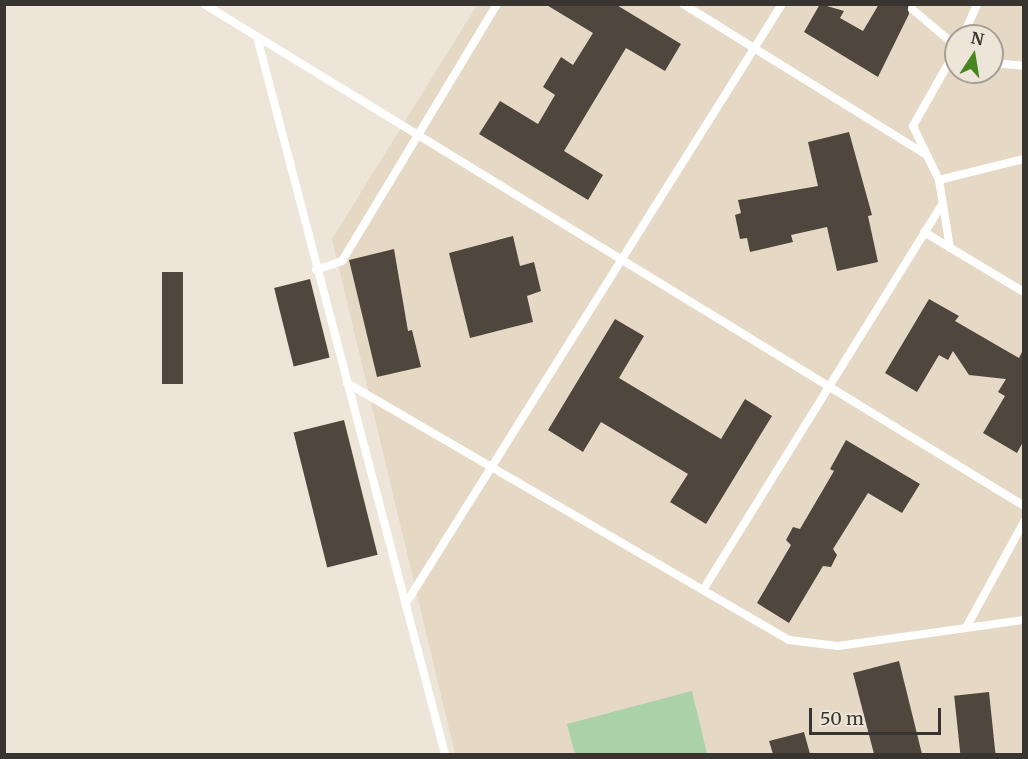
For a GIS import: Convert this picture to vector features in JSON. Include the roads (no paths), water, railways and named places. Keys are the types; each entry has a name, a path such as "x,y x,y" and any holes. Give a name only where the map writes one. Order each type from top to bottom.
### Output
{"lane":[{"path":"204,4 1023,506"},
{"path":"316,270 342,261 416,134 497,4"},
{"path":"682,4 925,154"},
{"path":"408,600 782,4"},
{"path":"968,24 977,4"},
{"path":"912,9 944,37"},
{"path":"257,38 316,270 408,600 445,754"},
{"path":"1004,64 1023,66"},
{"path":"944,70 914,126 939,180 950,248"},
{"path":"939,180 1023,159"},
{"path":"703,590 942,204"},
{"path":"924,232 1021,288"},
{"path":"348,383 789,640 838,646 967,626 1023,620"},
{"path":"967,626 1023,522"}]}
